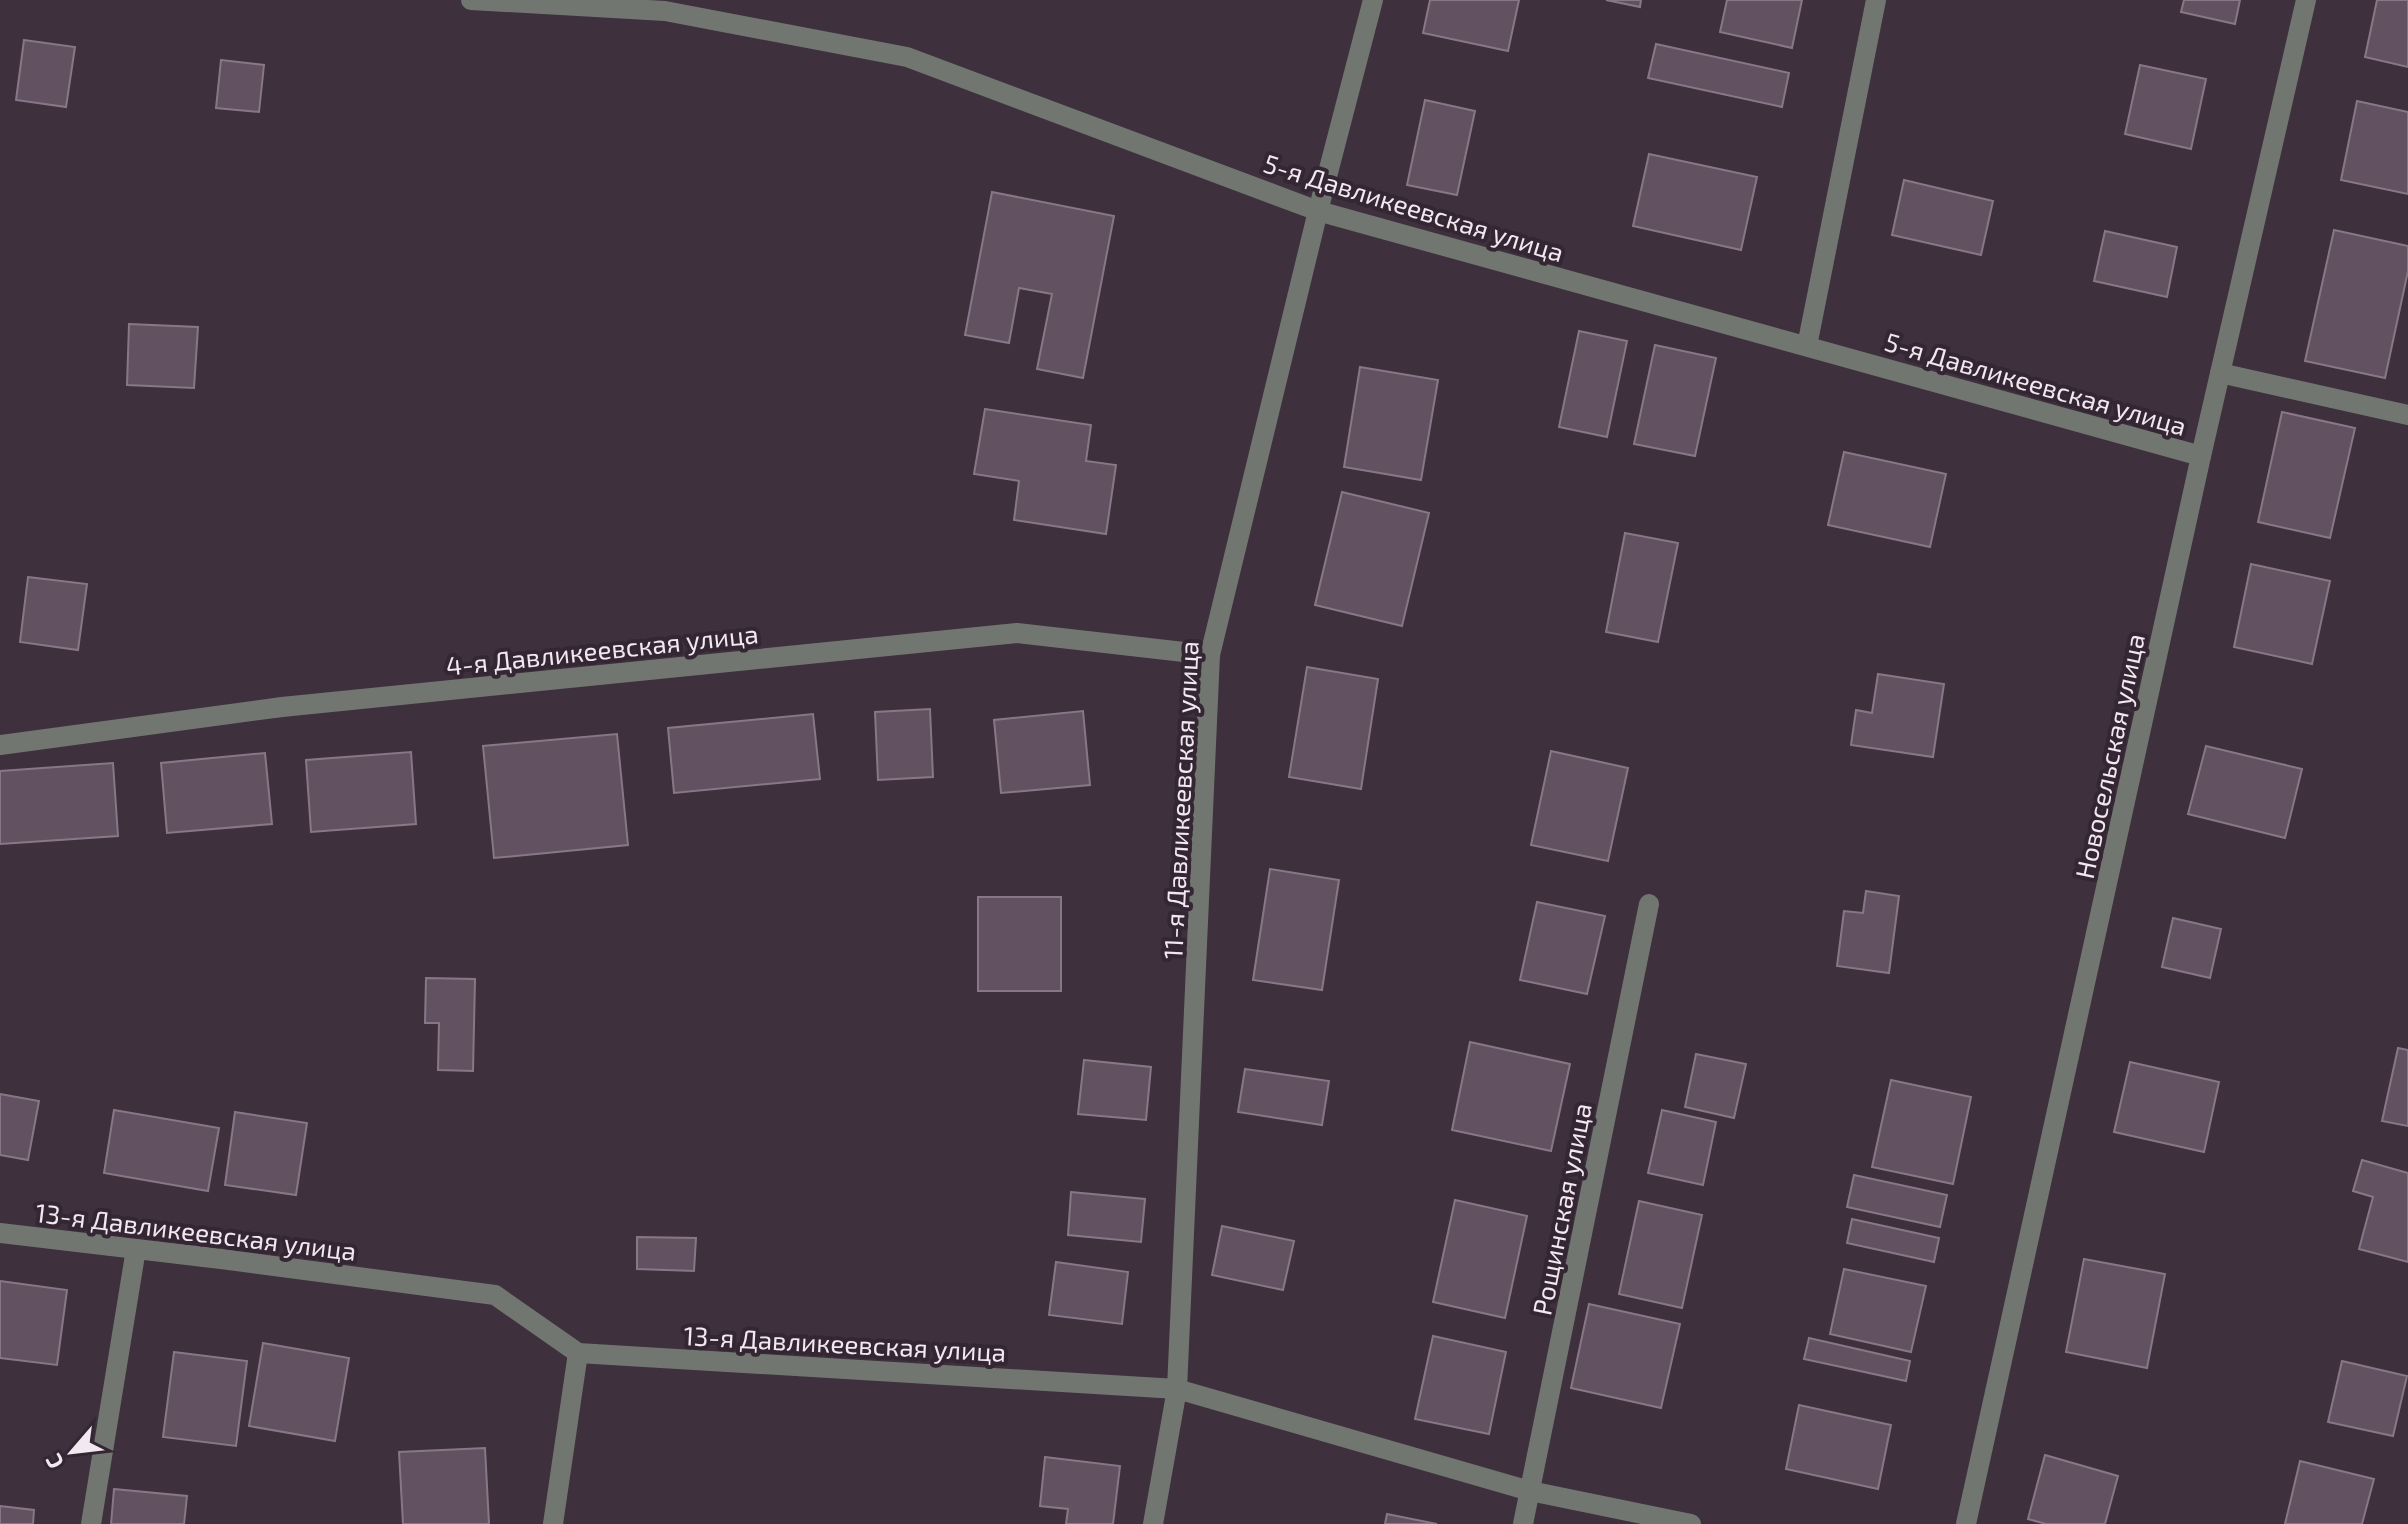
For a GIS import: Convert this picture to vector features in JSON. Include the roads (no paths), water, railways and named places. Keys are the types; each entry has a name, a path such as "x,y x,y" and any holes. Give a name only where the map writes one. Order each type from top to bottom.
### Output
{"street":[{"name":"5-я Давликеевская улица","path":"471,0 665,11 907,57 1318,211 2201,456"},
{"name":"11-я Давликеевская улица","path":"1153,1524 1177,1389 1210,655 1318,211 1373,0"},
{"path":"1807,346 1876,0"},
{"name":"Новосельская улица","path":"1966,1524 2201,456 2306,0"},
{"path":"2220,373 2408,415"},
{"name":"4-я Давликеевская улица","path":"0,745 282,707 1017,633 1210,655"},
{"name":"Рощинская улица","path":"1523,1524 1649,904"},
{"name":"13-я Давликеевская улица","path":"0,1233 495,1295 578,1353 1177,1389 1530,1491 1691,1524"},
{"path":"91,1524 136,1249"},
{"path":"553,1524 578,1353"}]}
